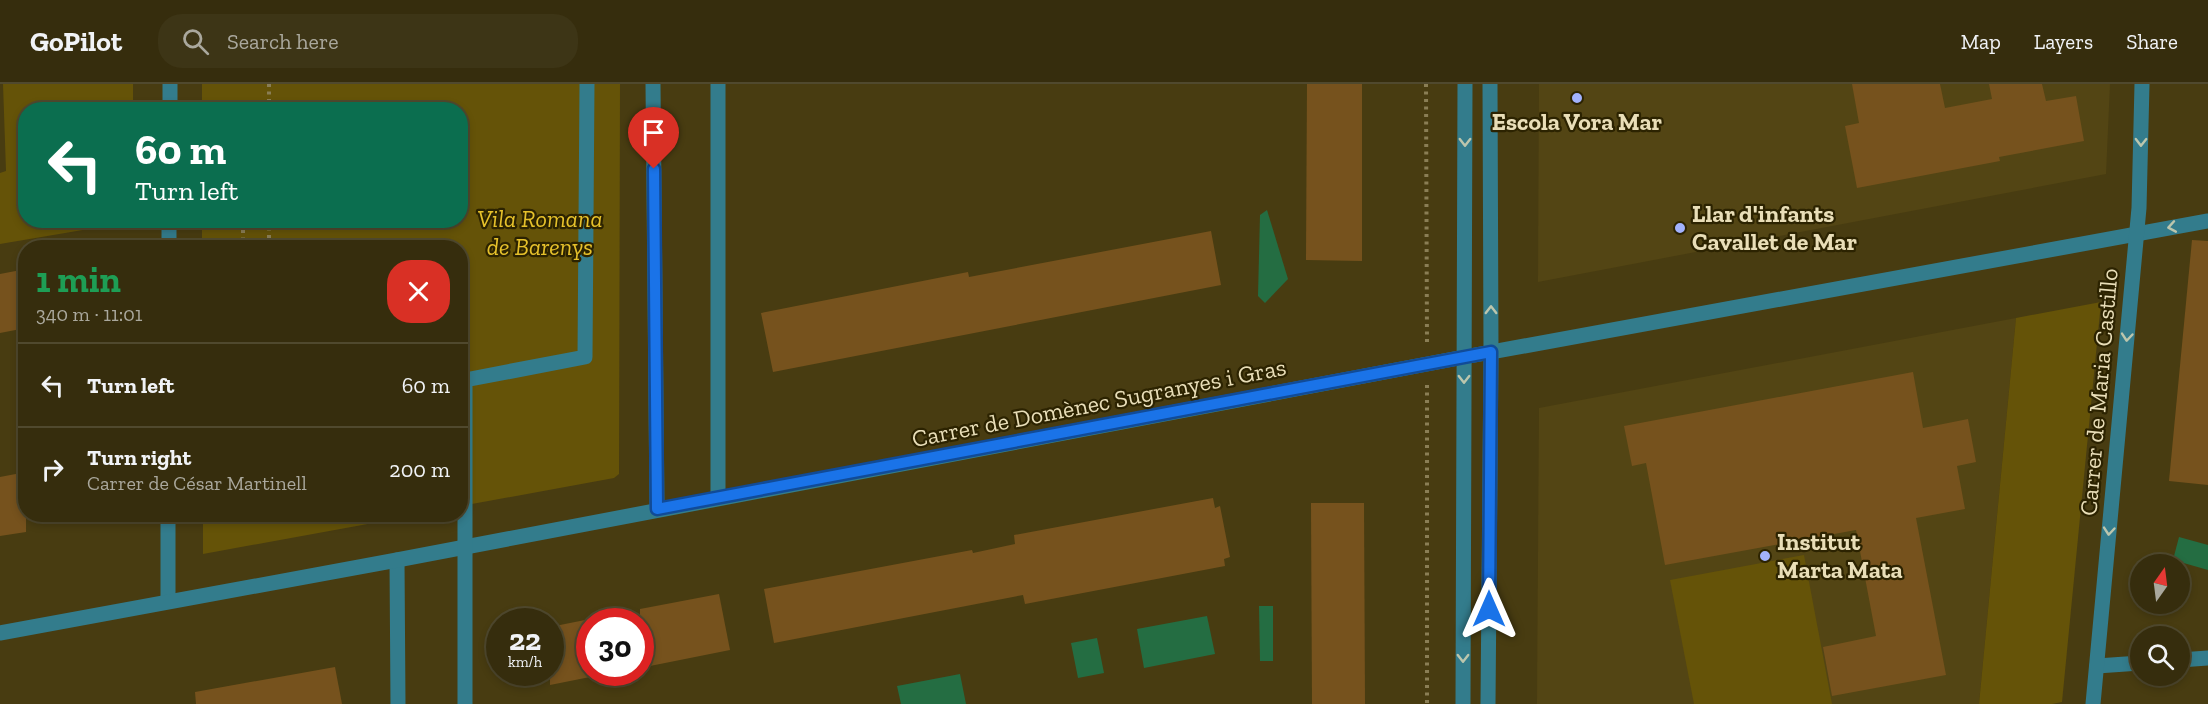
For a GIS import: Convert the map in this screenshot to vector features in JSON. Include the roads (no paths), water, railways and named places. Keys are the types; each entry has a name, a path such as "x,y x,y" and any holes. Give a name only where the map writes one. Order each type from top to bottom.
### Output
{"street":[{"path":"170,84 170,102"},
{"path":"468,379 585,357 587,84"},
{"path":"653,84 657,509"},
{"path":"718,84 718,498"},
{"path":"1463,704 1465,84"},
{"path":"1488,704 1491,352 1490,84"},
{"name":"Carrer de Maria Castillo","path":"2093,704 2139,208 2142,84"},
{"name":"Carrer de Domènec Sugranyes i Gras","path":"0,633 397,560 1464,357 2208,221"},
{"path":"168,522 168,601"},
{"path":"464,522 465,704"},
{"path":"397,560 398,704"},
{"path":"2190,659 2208,658"},
{"path":"2097,666 2130,664"}],"place":[{"name":"Escola Vora Mar","path":"1577,98"},
{"name":"Llar d'infants Cavallet de Mar","path":"1680,228"},
{"name":"Institut Marta Mata","path":"1765,556"}],"park label":[{"name":"Vila Romana de Barenys","path":"540,233"}]}
